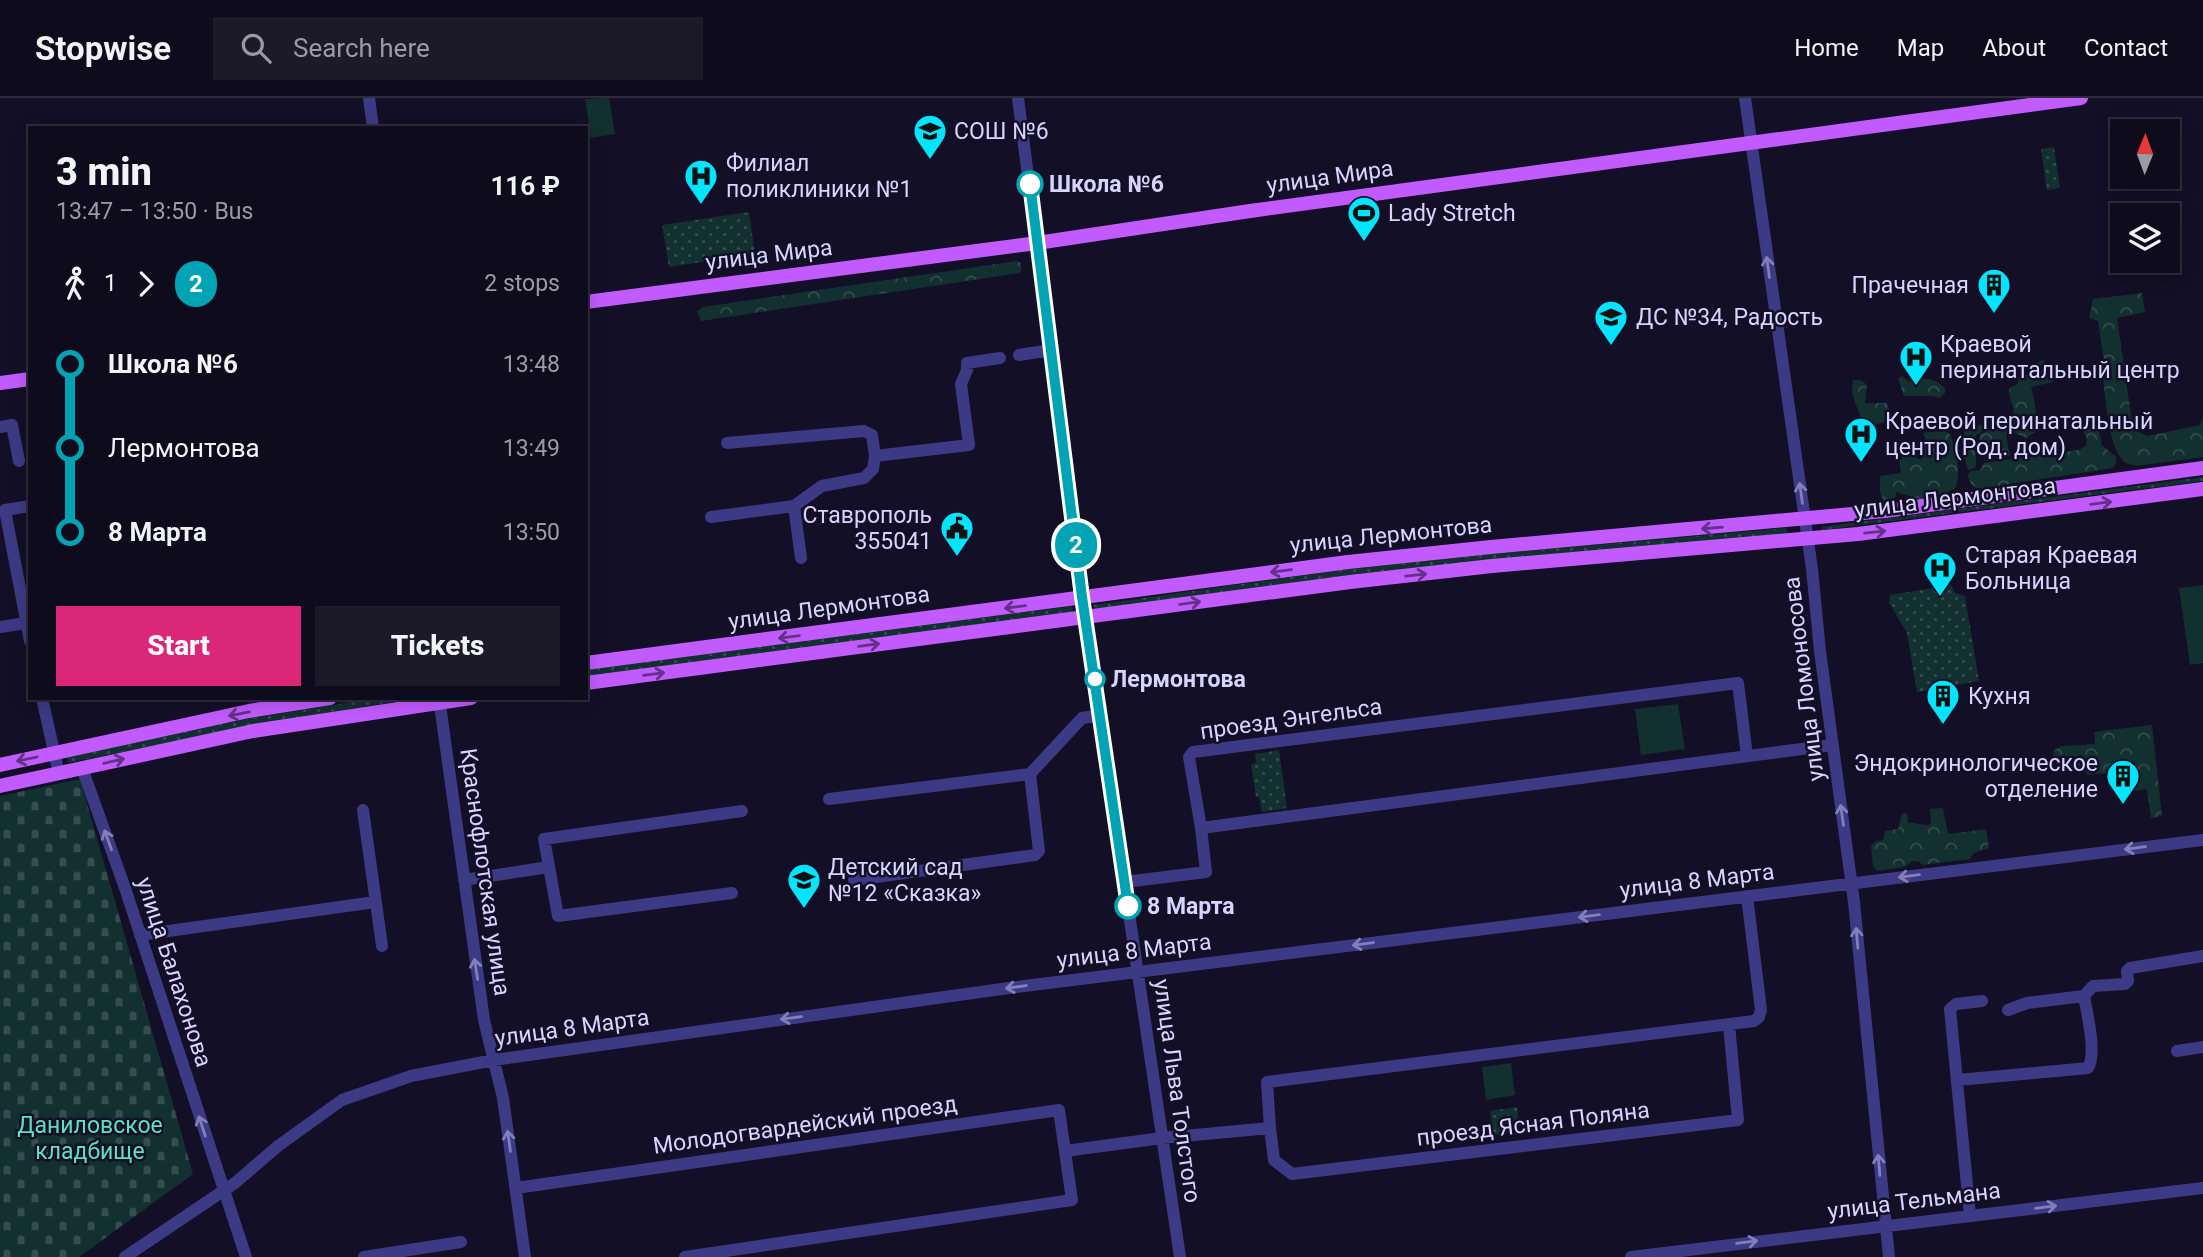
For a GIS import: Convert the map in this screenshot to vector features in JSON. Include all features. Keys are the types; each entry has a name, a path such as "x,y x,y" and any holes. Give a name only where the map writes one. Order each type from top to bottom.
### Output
{"main road":[{"name":"улица Мира","path":"588,302 1037,243 2081,98"},
{"path":"0,383 28,379"},
{"name":"улица Лермонтова","path":"588,663 1426,554 1804,520 2203,468"},
{"name":"улица Лермонтова","path":"588,683 1440,572 1887,531 2203,489"},
{"path":"0,765 249,712 318,700"},
{"path":"0,786 253,731 440,700"}],"street":[{"path":"369,98 373,126"},
{"name":"улица Льва Толстого","path":"1018,98 1082,597 1180,1257"},
{"name":"улица Ломоносова","path":"1745,98 1807,539 1851,883 1889,1257"},
{"path":"1019,355 1051,350"},
{"path":"875,456 969,444 961,384 967,363 1000,358"},
{"path":"0,427 12,425 19,461"},
{"path":"711,517 794,506 822,486 864,478 873,469 875,456 872,435 864,431 727,443"},
{"path":"28,506 5,510 28,632"},
{"path":"794,506 801,558"},
{"path":"0,627 26,623"},
{"name":"проезд Энгельса","path":"1201,828 1189,757 1193,752 1738,683 1747,756"},
{"path":"42,700 59,774"},
{"name":"Краснофлотская улица","path":"440,700 484,1020 503,1098 525,1257"},
{"path":"829,799 1030,774 1082,718 1101,715"},
{"path":"1125,882 1206,872 1201,828 1832,746"},
{"name":"улица Балахонова","path":"82,768 246,1257"},
{"path":"854,880 1035,855 1039,851 1030,774"},
{"path":"363,810 382,946"},
{"path":"732,892 558,916 544,839 742,811"},
{"name":"улица 8 Марта","path":"125,1257 224,1190 314,1118 342,1100 411,1076 495,1060 1138,971 2203,840"},
{"path":"464,880 549,867"},
{"name":"проезд Ясная Поляна","path":"1729,1025 1738,1120 1292,1174 1274,1160 1266,1083 1754,1021 1761,1010 1747,896"},
{"path":"140,935 375,902"},
{"path":"2008,1010 2027,1003 2084,996 2093,986 2125,984 2130,968 2203,956"},
{"path":"1958,1080 2088,1068 2091,1065 2091,1040 2084,996"},
{"path":"1970,1216 1950,1009 1956,1004 1982,1001"},
{"path":"2177,1051 2203,1048"},
{"name":"Молодогвардейский проезд","path":"516,1188 1059,1111 1072,1200 685,1257"},
{"path":"1065,1151 1162,1138 1270,1128"},
{"name":"улица Тельмана","path":"1630,1257 2203,1188"},
{"path":"364,1257 461,1242"}],"green space":[{"path":"609,98 615,134 591,138 585,99"},
{"path":"2054,147 2060,188 2047,190 2041,149"},
{"path":"749,212 755,254 669,267 662,225"},
{"path":"1017,261 1021,263 1019,273 701,321 697,311 703,307"},
{"path":"2142,293 2145,312 2117,318 2133,429 2147,436 2200,425 2203,416 2203,457 2136,466 2126,463 2115,447 2107,411 2103,378 2106,374 2098,321 2089,318 2093,299"},
{"path":"2042,360 2051,369 2053,382 2031,387 2037,431 2026,438 2013,432 2006,434 2010,456 1995,458 1979,443 1980,434 1990,430 1994,421 2012,418 2014,411 2009,388 2018,384 2018,378 2033,373 2034,365"},
{"path":"1902,376 1909,382 1932,380 1945,388 1945,393 1939,398 1904,396 1898,378"},
{"path":"1853,380 1861,380 1867,385 1865,403 1887,403 1890,411 1883,423 1869,424 1871,442 1868,447 1864,447 1860,439 1860,417 1853,393"},
{"path":"2092,419 2097,422 2102,445 2116,457 2113,468 1977,489 1971,484 1968,477 1970,471 1981,470 1983,463 2079,450 2086,446 2087,439 2082,428 2084,423"},
{"path":"1986,424 1988,428 1976,435 1975,468 1968,470 1963,448 1965,431 1967,427"},
{"path":"1943,431 1949,433 1956,453 1958,476 1955,489 1924,499 1896,492 1895,499 1890,504 1884,503 1880,492 1880,476 1901,473 1901,450 1912,452 1918,459 1922,459 1925,438 1923,434"},
{"path":"2203,477 2203,481 1822,530 1821,527"},
{"path":"1786,528 1786,534 1349,575 1095,609 1093,605 1348,569"},
{"path":"1951,585 1955,593 1965,596 1979,681 1917,692 1907,633 1889,603 1890,595"},
{"path":"2203,585 2203,663 2190,665 2179,588"},
{"path":"1072,606 1073,612 588,676 588,670"},
{"path":"363,700 406,700 199,736 68,763 67,757 252,718"},
{"path":"1678,704 1685,749 1641,755 1635,709"},
{"path":"2152,725 2162,816 2151,818 2147,789 2114,794 2107,773 2087,775 2084,767 2064,769 2053,760 2054,750 2062,746 2095,744 2094,732"},
{"path":"1279,750 1287,808 1262,812 1259,797 1256,797 1251,764 1256,763 1255,754"},
{"name":"Даниловское кладбище","path":"80,779 193,1174 79,1257 0,1257 0,796"},
{"path":"1943,808 1948,834 1986,829 1989,848 1974,853 1969,859 1922,865 1912,861 1905,867 1877,871 1873,866 1871,846 1883,840 1885,831 1898,829 1902,813 1907,813 1908,823 1928,825 1931,824 1930,809"},
{"path":"1511,1063 1515,1095 1486,1100 1482,1067"},
{"path":"1517,1107 1520,1132 1493,1135 1490,1111"}],"bus line":[{"name":"2","path":"1030,184 1082,597 1128,906"}],"place":[{"name":"СОШ №6","path":"930,161"},
{"name":"Школа №6","path":"1030,184"},
{"name":"Филиал поликлиники №1","path":"701,206"},
{"name":"Lady Stretch","path":"1364,243"},
{"name":"Прачечная","path":"1994,315"},
{"name":"ДС №34, Радость","path":"1611,347"},
{"name":"Краевой перинатальный центр","path":"1916,387"},
{"name":"Краевой перинатальный центр (Род. дом)","path":"1861,464"},
{"name":"Ставрополь 355041","path":"957,558"},
{"name":"Старая Краевая Больница","path":"1940,598"},
{"name":"Лермонтова","path":"1095,679"},
{"name":"Кухня","path":"1943,726"},
{"name":"Эндокринологическое отделение","path":"2123,806"},
{"name":"8 Марта","path":"1128,906"},
{"name":"Детский сад №12 «Сказка»","path":"804,910"}]}
